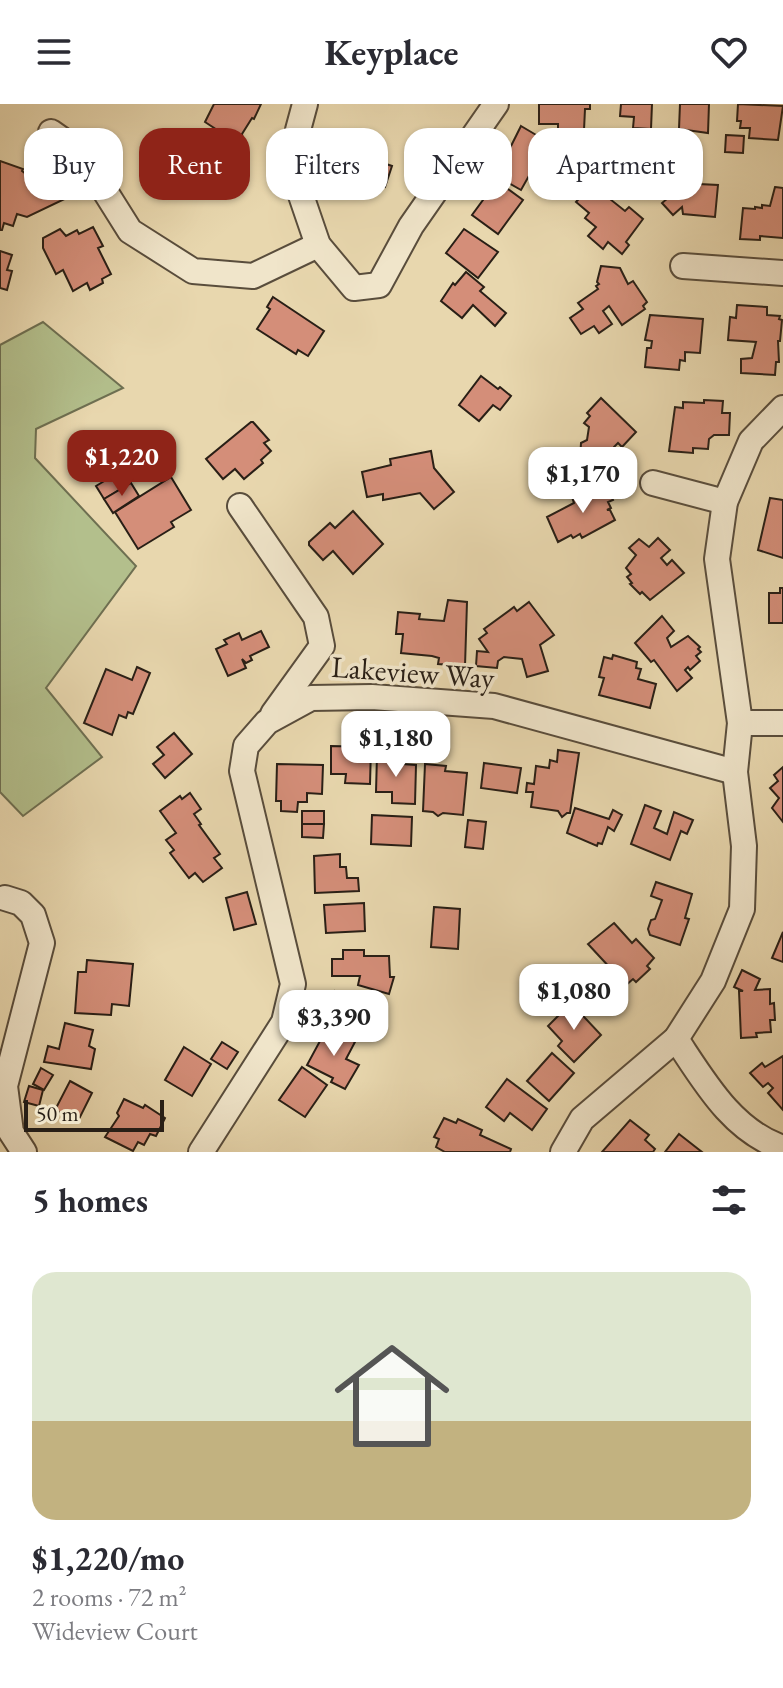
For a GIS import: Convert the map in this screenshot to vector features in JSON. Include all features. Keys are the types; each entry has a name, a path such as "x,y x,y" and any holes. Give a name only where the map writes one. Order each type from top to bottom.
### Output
{"street":[{"path":"305,104 293,172 318,245 354,288 379,285 411,226 496,104"},
{"path":"111,200 130,231 193,271 253,276 318,245"},
{"path":"683,266 783,273"},
{"path":"563,1152 582,1119 676,1039 713,981 742,909 744,846 735,772 740,723 717,559 725,502 751,441 783,408"},
{"path":"653,483 725,502"},
{"path":"240,506 316,617 322,646 267,722"},
{"name":"Lakeview Way","path":"201,1152 284,1022 293,984 242,771 246,746 267,722 311,698 372,697 494,706 735,772"},
{"path":"740,723 783,723"},
{"path":"5,898 21,903 33,915 42,943 5,1086 11,1132 24,1152"},
{"path":"676,1039 723,1108 772,1144 783,1148"}],"green space":[{"path":"43,322 123,388 36,429 35,458 136,566 46,688 102,757 23,816 0,792 0,345"}],"building":[{"path":"214,104 261,104 246,128 214,128 205,122"},
{"path":"539,104 590,104 590,109 585,109 584,128 539,124"},
{"path":"621,104 652,104 651,128 633,128 634,117 620,116"},
{"path":"680,104 709,104 708,133 703,132 703,128 679,128"},
{"path":"738,104 783,106 778,140 749,138 750,128 740,128 741,121 737,121"},
{"path":"521,126 528,130 528,178 521,190 512,185 512,144"},
{"path":"726,135 744,136 743,153 725,152"},
{"path":"0,161 23,169 24,200 62,200 27,217 17,214 13,226 4,223 0,230"},
{"path":"703,184 718,185 715,217 683,214 682,207 673,215 662,203 666,200 703,200"},
{"path":"775,187 783,188 783,238 760,236 760,240 740,239 743,208 770,206"},
{"path":"512,192 523,200 498,234 472,215 483,200 512,200"},
{"path":"611,200 625,211 629,207 643,219 626,242 629,245 622,254 608,242 603,249 588,236 596,227 585,218 589,213 576,202"},
{"path":"93,227 103,246 98,248 111,274 90,290 87,283 73,291 63,270 56,274 43,248 43,238 60,229 66,236"},
{"path":"464,229 498,252 478,278 446,253"},
{"path":"0,251 12,255 7,270 12,271 7,290 0,288"},
{"path":"601,266 620,268 628,284 633,281 647,302 643,306 645,309 622,325 609,306 603,311 612,324 599,333 594,326 581,334 570,318 583,309 578,303 598,289"},
{"path":"466,272 484,287 480,291 506,313 495,326 473,305 462,318 441,301 453,283 455,285"},
{"path":"273,297 324,331 308,356 298,350 296,354 257,329 270,309 267,307"},
{"path":"737,305 767,307 767,315 780,316 779,362 776,362 775,375 741,373 741,359 752,358 756,342 728,340 730,317 736,318"},
{"path":"650,315 703,319 700,353 685,352 685,361 680,360 679,370 645,367 647,348 651,348 652,341 645,340"},
{"path":"481,376 511,396 500,410 493,405 479,421 459,405"},
{"path":"601,398 636,432 622,447 618,443 614,447 613,452 618,455 615,467 580,461 581,443 587,440 589,427 584,423 590,416 587,413"},
{"path":"704,400 723,401 722,413 730,413 729,435 714,435 709,439 708,449 693,448 693,453 669,451 675,407 683,408 683,402 704,403"},
{"path":"251,422 269,440 264,443 271,451 261,460 263,463 244,479 235,469 223,479 206,459"},
{"path":"431,451 434,468 454,492 434,509 420,493 383,500 383,494 367,497 362,472 391,465 390,459"},
{"path":"121,471 129,484 104,499 96,486"},
{"path":"171,477 191,510 171,522 174,527 138,549 115,512"},
{"path":"131,483 139,496 113,513 104,499"},
{"path":"585,487 592,494 607,487 613,500 608,502 611,508 607,510 615,520 582,538 580,534 573,538 571,535 558,542 547,517 574,503 572,497 577,495 575,492"},
{"path":"770,498 783,500 783,558 758,550"},
{"path":"353,511 383,544 353,574 333,551 323,560 309,542 330,523 335,528"},
{"path":"658,538 670,550 661,558 667,565 672,560 684,573 650,600 630,584 627,577 631,574 626,568 636,555 629,548 639,539 649,547"},
{"path":"780,588 783,588 783,623 769,623 769,593 780,593"},
{"path":"448,600 467,602 465,666 438,664 439,658 401,653 403,634 396,634 398,612 420,614 419,619 444,621"},
{"path":"529,602 554,635 540,645 548,671 527,677 522,659 504,657 498,661 497,668 476,666 477,651 488,652 479,639 487,633 484,629 514,607 517,611"},
{"path":"662,616 674,631 667,638 671,647 688,636 701,652 696,656 700,661 690,670 688,667 685,670 692,678 677,691 654,660 651,662 635,643"},
{"path":"261,631 269,647 250,656 252,660 246,663 242,659 246,668 228,676 216,649 227,644 224,640 239,633 242,640"},
{"path":"613,655 637,662 636,668 641,669 638,679 656,684 650,708 599,695 604,678 599,677 604,657 612,659"},
{"path":"137,667 150,673 133,714 128,712 126,718 119,715 112,735 84,723 106,669 132,680"},
{"path":"174,733 192,754 165,778 153,764 164,755 157,747"},
{"path":"331,746 371,747 370,784 345,783 346,774 331,774"},
{"path":"558,750 579,753 570,813 562,817 558,811 531,807 533,792 526,792 527,783 534,784 536,766 549,768 550,760 557,762"},
{"path":"377,755 404,756 403,764 416,765 415,804 392,803 392,792 376,792"},
{"path":"484,763 521,768 517,793 481,788"},
{"path":"277,764 323,765 322,794 307,793 307,802 298,802 297,812 281,811 281,801 276,801"},
{"path":"425,764 446,766 445,771 467,773 463,815 443,813 438,816 423,811"},
{"path":"783,767 783,822 772,808 779,798 770,788 778,781 774,775"},
{"path":"190,793 201,809 194,814 199,825 220,854 214,858 222,868 203,882 195,873 189,878 170,853 174,850 166,840 176,833 160,811 180,796 182,799"},
{"path":"645,805 661,811 654,828 667,834 674,812 693,820 687,834 681,831 670,860 631,844"},
{"path":"575,808 609,819 613,810 622,815 614,831 608,827 602,844 598,843 597,846 567,833"},
{"path":"302,811 324,811 324,824 302,824"},
{"path":"372,815 412,817 411,846 371,844"},
{"path":"468,820 486,822 483,849 465,847"},
{"path":"302,824 324,824 323,838 302,837"},
{"path":"340,854 340,867 346,867 347,878 358,878 359,891 315,893 314,856"},
{"path":"656,882 692,894 685,918 689,919 680,945 650,935 651,920 655,919 662,900 651,896"},
{"path":"247,892 256,924 234,930 226,898"},
{"path":"364,903 365,931 326,933 324,905"},
{"path":"434,907 460,909 458,949 431,947"},
{"path":"614,923 632,943 636,939 654,958 647,966 650,969 636,982 633,979 626,985 588,944"},
{"path":"783,932 783,962 772,958"},
{"path":"343,950 364,950 364,956 389,956 390,977 394,977 389,994 358,985 360,976 332,976 332,959 343,959"},
{"path":"87,960 133,964 129,1006 112,1004 111,1015 75,1013 78,972 86,972"},
{"path":"742,970 760,979 755,990 770,989 770,1004 774,1003 775,1020 770,1020 771,1032 756,1033 757,1037 741,1038 739,991 743,991 734,987"},
{"path":"335,991 360,995 355,1027 326,1023 329,1003 333,1003"},
{"path":"302,997 316,999 313,1017 299,1014"},
{"path":"571,1003 601,1035 574,1062 558,1046 562,1041 548,1026"},
{"path":"65,1023 93,1030 89,1046 95,1049 91,1069 44,1062 48,1046 59,1049"},
{"path":"327,1028 355,1042 346,1059 359,1065 345,1089 331,1082 333,1078 307,1065"},
{"path":"222,1042 238,1052 227,1069 211,1059"},
{"path":"184,1047 211,1064 192,1096 165,1080"},
{"path":"552,1053 574,1073 549,1101 527,1081"},
{"path":"783,1056 783,1110 768,1093 773,1088 768,1083 763,1087 750,1073 762,1063 765,1067"},
{"path":"302,1067 327,1085 305,1117 279,1100"},
{"path":"41,1068 53,1075 44,1090 33,1084"},
{"path":"507,1079 547,1109 532,1130 510,1113 504,1121 486,1107"},
{"path":"70,1081 92,1093 78,1121 55,1110"},
{"path":"29,1086 43,1090 39,1106 24,1102"},
{"path":"124,1099 143,1108 145,1105 165,1118 156,1136 150,1134 144,1145 138,1142 133,1151 105,1137 119,1116 117,1113"},
{"path":"444,1118 456,1123 458,1119 482,1130 480,1135 511,1149 510,1152 445,1152 436,1147 439,1139 434,1137"},
{"path":"630,1120 649,1135 645,1140 655,1149 653,1152 602,1152"},
{"path":"679,1134 702,1152 665,1152"}]}
